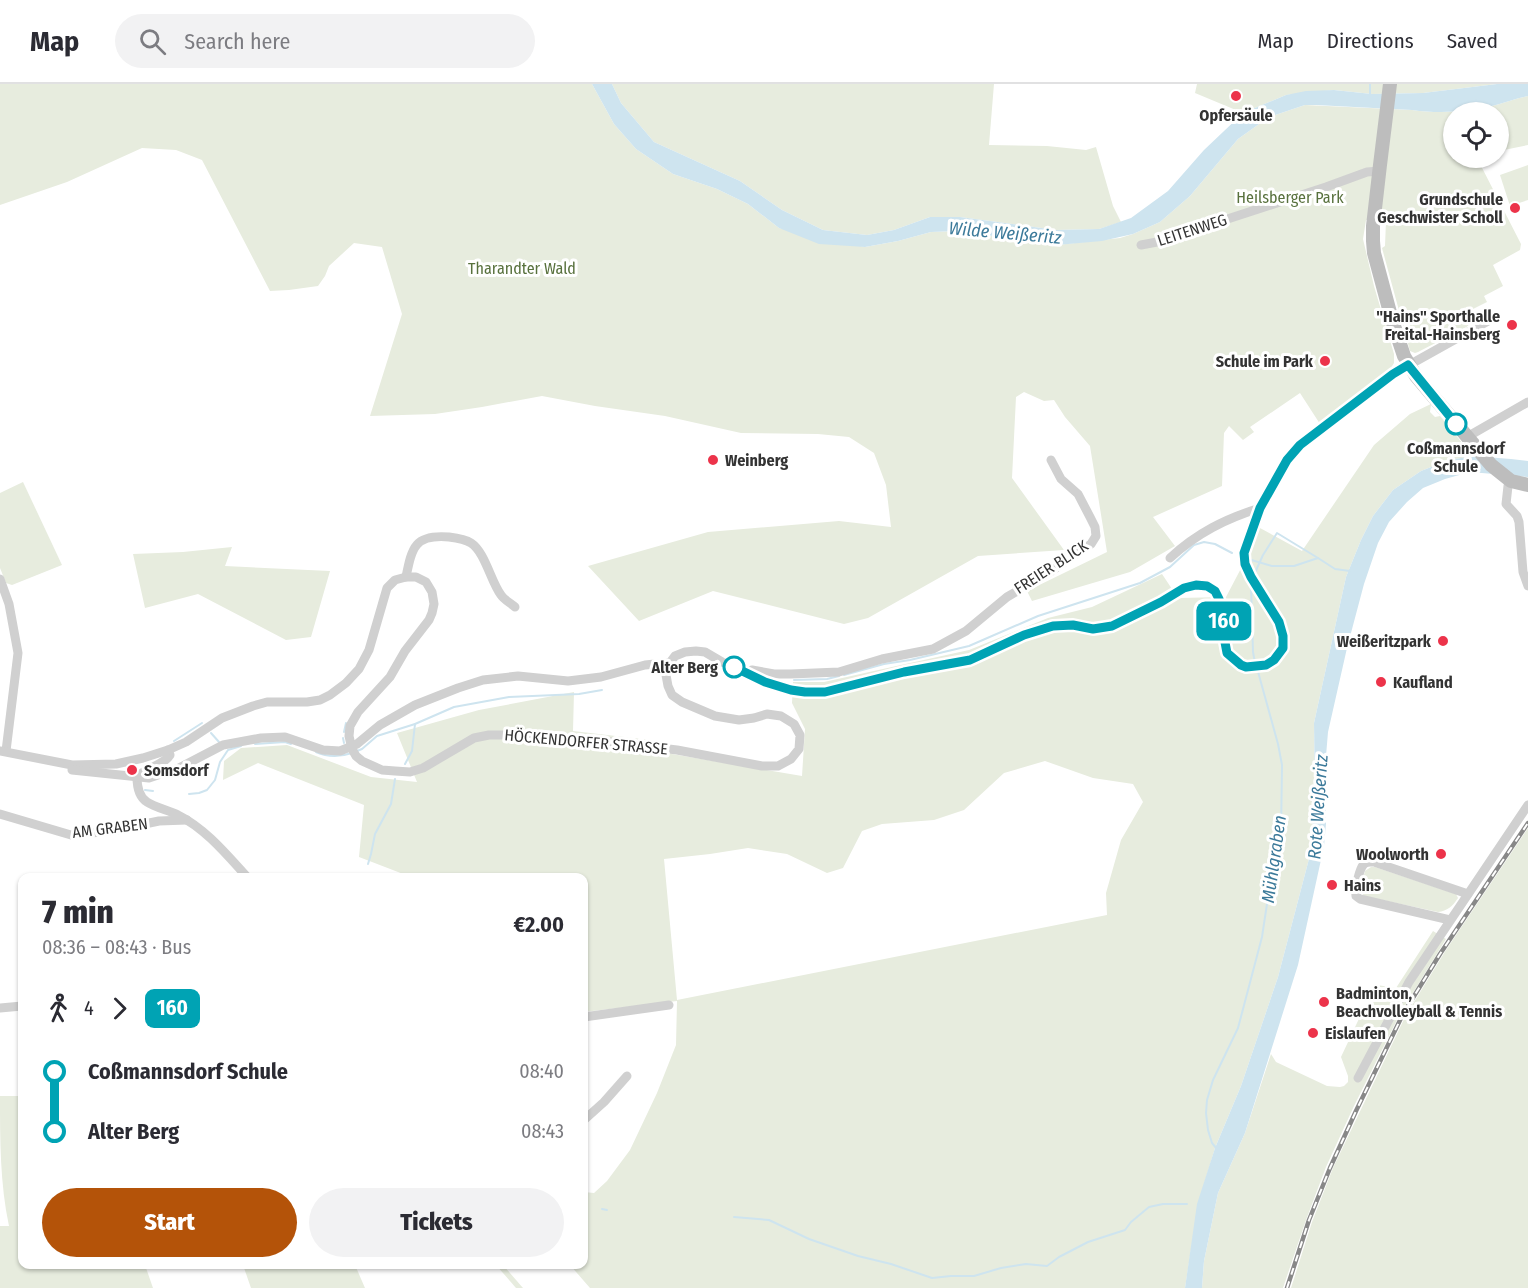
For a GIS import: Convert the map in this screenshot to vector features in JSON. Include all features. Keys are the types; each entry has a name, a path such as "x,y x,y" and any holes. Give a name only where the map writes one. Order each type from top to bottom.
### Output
{"street":[{"path":"1390,84 1373,226 1374,254 1404,356 1408,365 1482,456 1507,478 1528,485"},
{"name":"LEITENWEG","path":"1141,245 1157,242 1367,172 1379,171"},
{"path":"72,770 149,778 164,774 223,745 261,738 285,737 323,750 353,750 380,725 416,705 483,680 518,676 568,681 601,677 645,664 669,664 675,656 685,652 705,652 748,674 791,690 825,692 904,672 970,660 1024,635 1053,626 1073,625 1093,629 1112,626 1184,588 1196,585 1207,586 1215,591 1224,613 1227,653 1241,665 1252,667 1266,665 1274,660 1283,648 1283,636 1279,622 1245,564 1244,553 1260,508 1287,460 1300,445 1393,374 1488,321"},
{"path":"1467,437 1528,402"},
{"name":"FREIER BLICK","path":"748,674 752,669 774,674 839,672 882,658 933,649 966,630 1006,597 1050,572 1091,544 1096,536 1095,527 1078,494 1061,479 1051,460"},
{"path":"1507,478 1509,486 1506,504 1517,516 1519,522 1523,572 1528,586"},
{"path":"1170,558 1186,543 1206,530 1233,517 1260,508"},
{"path":"406,577 411,554 421,541 436,536 459,538 471,543 477,550 501,596 515,607"},
{"path":"0,579 9,604 18,653 3,751 72,765 90,765 116,764 168,750 222,717 267,702 307,702 320,700 330,695 359,669 369,650 387,588 395,580 416,577 426,582 432,592 434,604 432,613 390,677 353,720 349,736 353,750"},
{"name":"HÖCKENDORFER STRASSE","path":"353,750 362,761 382,770 410,772 423,768 474,738 489,735 531,735 611,742 677,750 762,766 778,766 791,759 799,749 800,735 794,724 782,716 767,714 739,720 715,716 682,702 672,695 668,686 666,675 669,664"},
{"path":"137,777 168,758 170,754 168,750"},
{"path":"137,777 140,793 147,802 188,820 225,852 244,873"},
{"path":"1359,1078 1409,982 1528,805"},
{"name":"AM GRABEN","path":"0,814 71,835 111,831 159,821 188,820"},
{"path":"1450,920 1360,899 1356,896 1355,890 1362,866 1374,862 1468,894"},
{"path":"588,1016 669,1005"},
{"path":"0,1008 18,1006"},
{"path":"588,1116 627,1076"}],"green space":[{"name":"Tharandter Wald","path":"0,84 592,84 614,124 636,149 673,174 717,189 748,204 779,228 865,247 931,232 958,231 1057,245 1120,238 1160,222 1190,196 1238,139 1269,117 1305,105 1443,112 1443,168 1482,168 1521,244 1520,250 1493,265 1503,286 1484,296 1487,302 1471,310 1476,322 1415,353 1410,351 1382,248 1385,246 1386,221 1366,220 1363,239 1394,354 1394,363 1389,371 1320,424 1300,393 1250,427 1254,432 1243,440 1229,426 1224,433 1222,486 1153,517 1175,546 1130,572 1032,601 1027,591 1107,552 1090,446 1065,417 1054,400 1044,401 1024,392 1016,397 1012,478 1064,550 978,556 868,618 844,624 713,591 639,621 588,566 708,532 839,521 891,527 886,485 874,453 849,437 818,434 741,433 665,416 542,396 435,414 370,416 402,314 382,247 354,243 329,266 318,286 270,291 202,160 176,150 142,148 67,182 0,205"},
{"path":"612,84 994,84 989,145 1047,146 1086,150 1096,147 1113,206 1121,222 1099,229 1056,230 960,217 930,217 894,230 867,235 823,230 782,210 740,181 654,142 621,103"},
{"path":"1197,84 1497,84 1423,93 1372,94 1334,90 1286,95 1243,113 1195,93"},
{"name":"Tharandter Wald","path":"1528,96 1528,145 1509,149 1509,102 1505,102"},
{"path":"1528,165 1528,200 1510,206 1500,175"},
{"path":"1431,404 1430,412 1435,417 1440,416 1473,456 1449,460 1421,471 1393,490 1373,516 1346,577 1314,723 1315,801 1310,855 1278,977 1241,1086 1215,1148 1198,1204 1185,1288 590,1288 573,1269 588,1269 588,1192 594,1193 607,1181 630,1150 657,1093 676,1045 677,1001 588,1012 588,873 401,873 359,857 364,805 258,763 223,780 224,761 241,748 287,745 371,777 417,782 397,733 479,710 574,692 573,731 667,742 666,753 802,776 805,729 792,703 793,682 824,682 969,650 1048,618 1092,607 1162,574 1178,598 1226,597 1260,528 1302,551 1374,445 1410,414","holes":["1045,761 1093,778 1133,784 1143,802 1121,840 1106,893 1107,915 677,1000 664,859 748,848 787,854 827,873 843,868 862,831 882,824 934,820 964,810 1004,773"]},
{"path":"23,482 62,565 12,585 6,583 0,568 0,493"},
{"path":"232,547 225,566 330,571 311,637 286,640 198,594 145,608 133,554"},
{"path":"1528,828 1528,1288 1291,1288 1312,1222 1333,1168 1406,1015 1446,950"},
{"path":"1371,867 1456,894 1458,898 1450,908 1438,912 1364,896 1360,890 1365,871"},
{"path":"1433,931 1446,939 1400,1014 1354,1106 1326,1167 1283,1288 1202,1288 1204,1261 1218,1193 1245,1133 1271,1054 1276,1062 1327,1086 1344,1086 1348,1082 1348,1076 1341,1057 1377,985 1396,988"},
{"path":"0,1096 18,1096 18,1269 146,1269 153,1288 0,1288 0,1226 9,1226 0,1145"},
{"path":"244,1269 357,1269 365,1288 251,1288"},
{"path":"499,1269 506,1269 523,1288 516,1288"}],"water":[{"name":"Wilde Weißeritz","path":"592,84 612,84 621,103 654,142 740,181 782,210 823,230 867,235 894,230 930,217 960,217 1056,230 1099,229 1131,218 1168,191 1204,150 1243,113 1286,95 1306,91 1334,90 1372,94 1423,93 1497,84 1528,84 1528,96 1505,102 1443,102 1443,112 1305,105 1269,117 1238,139 1190,196 1160,222 1133,234 1102,241 1057,245 958,231 931,232 865,247 819,244 779,228 748,204 717,189 673,174 636,149 614,124"},
{"name":"Rote Weißeritz","path":"1473,456 1528,461 1528,477 1470,472 1423,488 1389,522 1378,543 1364,584 1347,648 1328,732 1324,846 1298,965 1245,1133 1218,1193 1204,1261 1202,1288 1185,1288 1197,1204 1215,1148 1241,1086 1278,977 1310,855 1315,801 1314,723 1346,577 1373,516 1393,490 1421,471 1449,460"}],"waterway":[{"path":"1370,84 1370,96"},
{"name":"Mühlgraben","path":"1253,577 1277,533 1318,558"},
{"path":"844,675 969,646 1038,616 1140,583 1170,567 1194,545 1204,542 1215,544 1232,553"},
{"path":"1248,559 1272,566 1294,566 1318,558 1335,569 1350,571"},
{"name":"Mühlgraben","path":"1251,585 1255,663"},
{"name":"Mühlgraben","path":"1217,1149 1212,1143 1208,1130 1207,1100 1213,1080 1238,1028 1262,937 1281,833 1282,765 1257,668"},
{"path":"651,674 661,672"},
{"path":"794,680 827,679 839,676"},
{"path":"357,751 377,736 415,724 454,707 509,697 579,694 602,690"},
{"path":"174,741 202,723"},
{"path":"344,732 346,723"},
{"path":"405,764 412,751 415,724"},
{"path":"211,733 219,742"},
{"path":"343,738 344,743"},
{"path":"255,744 285,742 291,744"},
{"path":"189,794 207,790 215,780 220,762 228,750 241,746"},
{"path":"316,752 334,756 352,753"},
{"path":"368,864 375,834 391,804 395,779"},
{"path":"145,790 153,791"},
{"path":"734,1217 769,1220 809,1239 932,1278 974,1276 1026,1264 1047,1266 1088,1242 1125,1230 1149,1207 1163,1204 1187,1204"},
{"path":"602,1209 607,1210"}],"railway":[{"path":"1287,1288 1309,1220 1330,1168 1403,1014 1440,954 1528,823"}],"bus line":[{"name":"160","path":"734,667 765,682 791,690 825,692 904,672 970,660 1024,635 1053,626 1073,625 1093,629 1112,626 1184,588 1196,585 1207,586 1215,591 1219,599 1224,613 1227,653 1246,667 1266,665 1274,660 1283,648 1283,636 1279,622 1251,577 1245,564 1244,553 1260,508 1287,460 1309,438 1408,365 1456,424"}],"place":[{"name":"Opfersäule","path":"1236,96"},
{"name":"Grundschule Geschwister Scholl","path":"1515,208"},
{"name":"\"Hains\" Sporthalle Freital-Hainsberg","path":"1512,325"},
{"name":"Schule im Park","path":"1325,361"},
{"name":"Coßmannsdorf Schule","path":"1456,424"},
{"name":"Weinberg","path":"713,460"},
{"name":"Weißeritzpark","path":"1443,641"},
{"name":"Alter Berg","path":"734,667"},
{"name":"Kaufland","path":"1381,682"},
{"name":"Somsdorf","path":"132,770"},
{"name":"Woolworth","path":"1441,854"},
{"name":"Hains","path":"1332,885"},
{"name":"Badminton, Beachvolleyball & Tennis","path":"1324,1002"},
{"name":"Eislaufen","path":"1313,1033"}],"park label":[{"name":"Heilsberger Park","path":"1290,197"}]}
